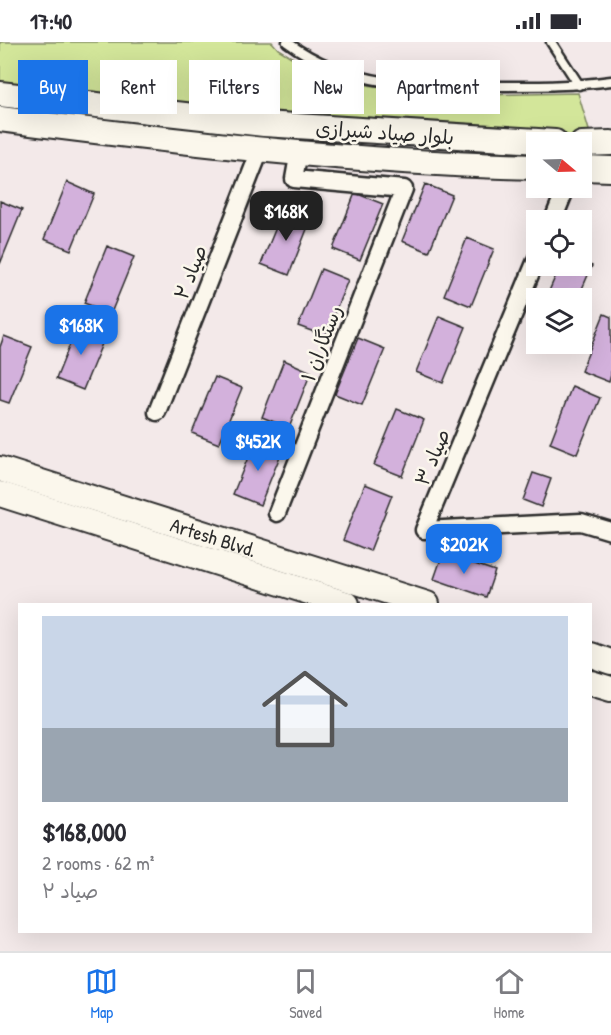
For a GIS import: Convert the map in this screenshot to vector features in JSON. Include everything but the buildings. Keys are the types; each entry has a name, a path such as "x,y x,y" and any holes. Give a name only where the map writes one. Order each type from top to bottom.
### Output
{"main road":[{"name":"بلوار صیاد شیرازی","path":"0,94 282,125 526,140"},
{"name":"بلوار صیاد شیرازی","path":"0,119 102,133 444,165 526,167"},
{"path":"281,150 282,125"},
{"path":"592,144 611,143"},
{"path":"592,168 611,169"},
{"name":"Artesh Blvd.","path":"0,469 424,603"},
{"name":"Artesh Blvd.","path":"0,494 344,603"},
{"path":"592,656 611,662"},
{"path":"592,683 611,689"}],"street":[{"name":"رستگاران ۱","path":"277,513 404,189 294,179 281,150"},
{"name":"صیاد ۲","path":"157,412 281,150"},
{"name":"صیاد ۳","path":"530,276 424,530 581,522 611,531"}],"lane":[{"path":"287,42 300,51 352,75 417,88 579,85 611,81"},
{"path":"550,42 579,85"}],"green space":[{"path":"0,42 272,42 278,49 296,60 292,60 292,114 364,114 364,84 376,86 376,114 500,114 500,95 578,93 590,132 526,133 271,118 242,114 280,114 280,60 189,60 189,107 177,105 177,60 100,60 100,95 88,93 88,60 18,60 18,83 0,81"}]}
